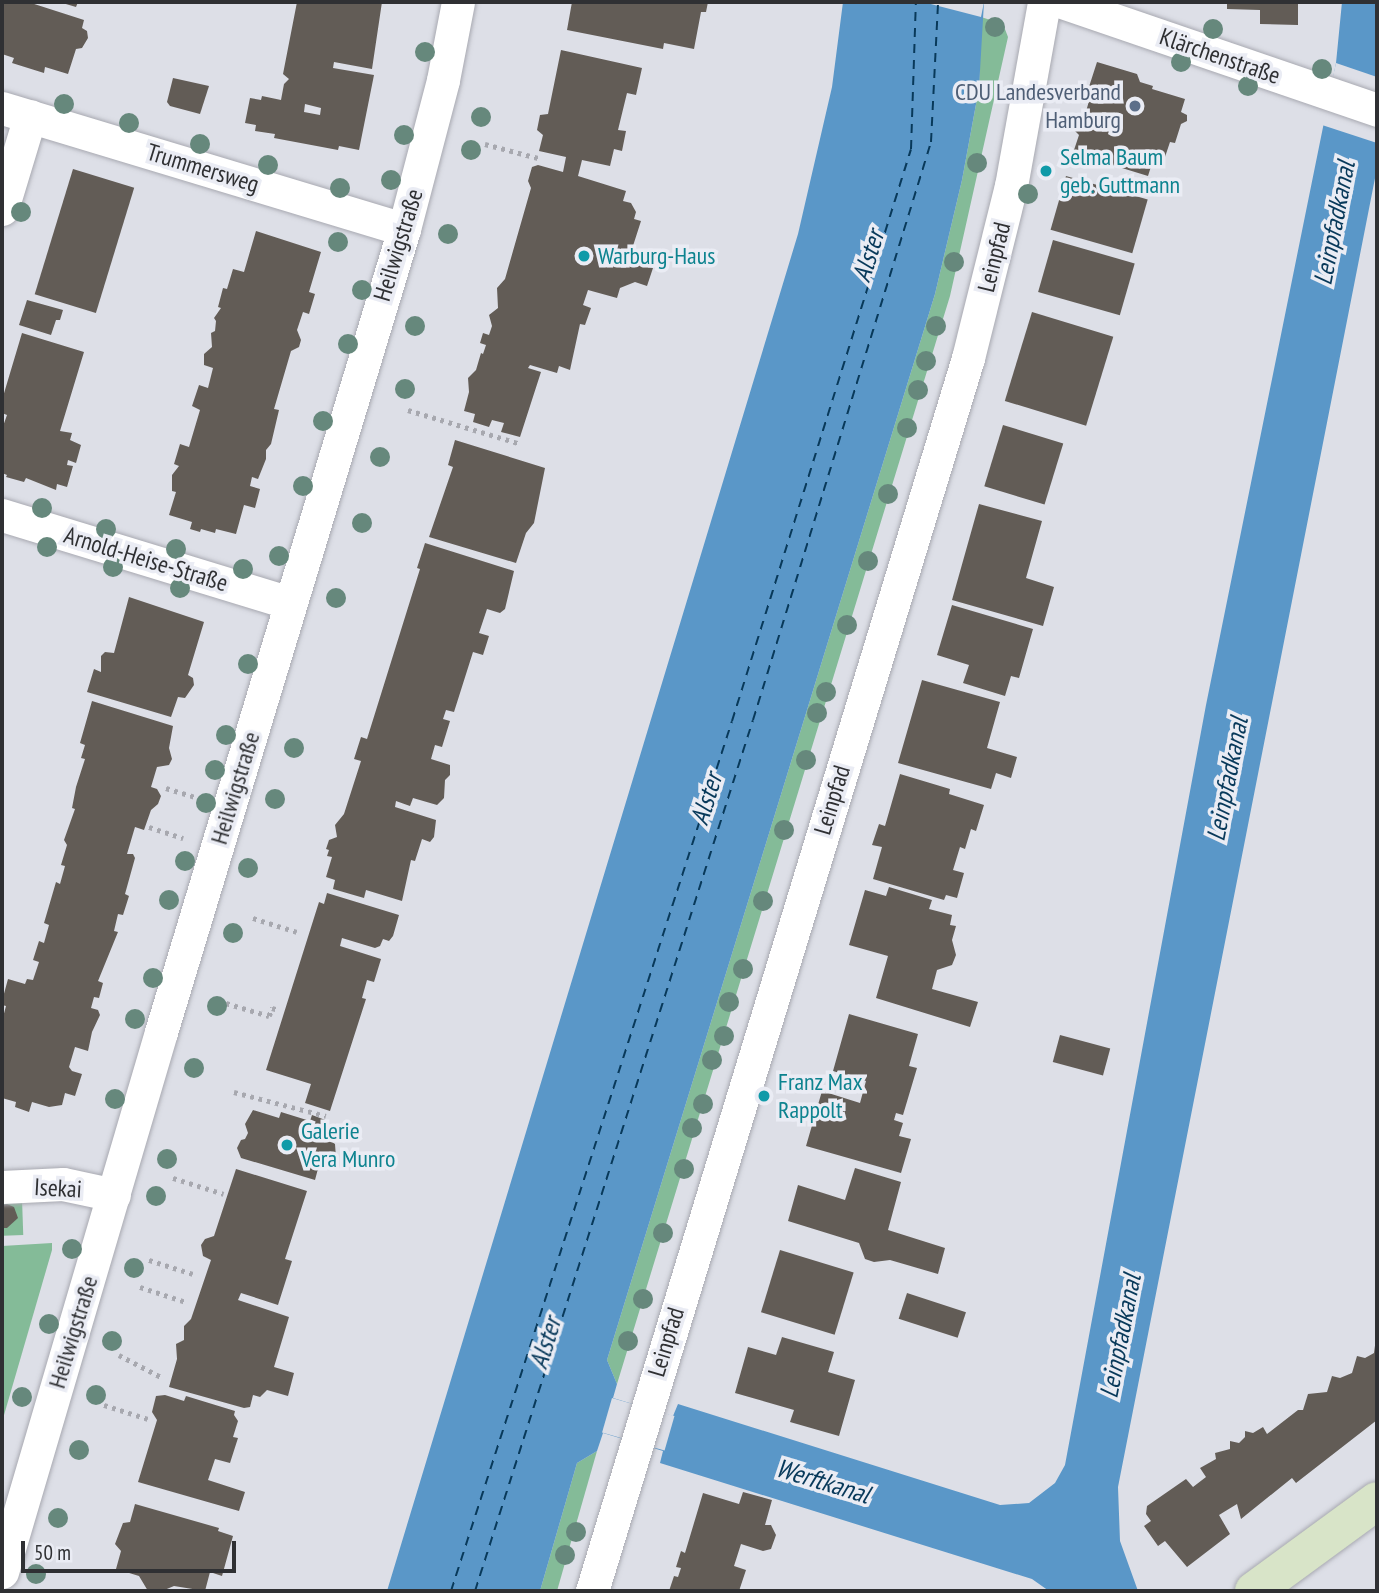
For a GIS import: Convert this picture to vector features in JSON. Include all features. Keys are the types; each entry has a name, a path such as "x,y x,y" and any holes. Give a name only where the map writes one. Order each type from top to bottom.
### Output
{"main road":[{"path":"1254,1591 1377,1501"}],"street":[{"name":"Heilwigstraße","path":"2,1572 404,229 438,103 458,2"},
{"name":"Leinpfad","path":"592,1591 968,358 1011,186 1044,2"},
{"name":"Klärchenstraße","path":"1062,2 1377,110"},
{"name":"Trummersweg","path":"16,112 404,229"},
{"path":"2,209 16,112"},
{"name":"Arnold-Heise-Straße","path":"2,515 290,603"},
{"name":"Isekai","path":"2,1187 63,1184 114,1195"}],"path":[{"path":"485,144 542,159"},
{"path":"408,410 519,443"},
{"path":"166,788 196,797"},
{"path":"149,827 183,838"},
{"path":"253,918 297,932"},
{"path":"226,1003 269,1016 272,1008 279,1010"},
{"path":"234,1092 326,1116"},
{"path":"173,1178 224,1194"},
{"path":"149,1260 193,1274"},
{"path":"140,1287 186,1302"},
{"path":"119,1355 161,1377"},
{"path":"104,1405 148,1419"}],"green space":[{"path":"981,17 1003,24 1008,37 950,296 617,1384 607,1360 935,294 962,180 979,88"},
{"path":"22,1199 23,1235 3,1236 2,1200"},
{"path":"52,1243 52,1250 2,1422 2,1246"},
{"path":"597,1451 557,1591 540,1591 577,1463"}],"water":[{"path":"843,2 984,2 979,88 962,180 935,294 607,1360 617,1384 613,1398 673,1416 678,1404 1000,1505 1029,1503 1055,1483 1065,1465 1206,705 1336,63 1342,2 1377,2 1377,168 1118,1487 1120,1541 1138,1591 1049,1591 1032,1579 660,1463 663,1451 603,1433 597,1451 577,1463 540,1591 387,1591 798,234 832,87"}],"pier":[{"path":"923,2 984,2 981,17"},
{"path":"1336,63 1377,77 1377,143 1322,125"},
{"path":"612,1398 674,1416 665,1451 602,1433"}],"building":[{"path":"5,2 28,2 84,20 82,28 87,31 88,38 82,48 76,49 68,74 45,67 44,73 12,63 14,58 2,54 2,8"},
{"path":"59,2 78,2 76,7"},
{"path":"297,2 382,2 372,69 334,62 333,68 374,75 359,150 339,146 338,150 274,138 275,134 255,131 256,125 245,123 250,98 261,100 262,96 281,100 284,84 289,79 283,74","holes":["305,104 321,108 320,115 304,112"]},
{"path":"572,2 708,2 706,12 701,12 694,49 664,43 663,49 567,30"},
{"path":"1227,2 1298,2 1298,25 1260,24 1260,10 1227,9"},
{"path":"561,50 642,68 636,95 627,93 618,130 626,131 622,151 614,149 610,166 582,160 578,176 626,191 623,201 631,203 636,212 634,219 641,221 632,249 641,264 653,268 647,286 635,282 620,288 617,298 588,290 583,305 591,308 585,325 580,324 570,370 559,366 557,373 530,365 528,368 541,372 520,437 501,432 504,423 492,420 489,427 473,422 475,414 464,411 469,392 468,378 476,370 486,345 480,343 483,333 489,335 492,326 489,315 498,308 497,288 505,279 531,188 528,181 532,167 538,165 563,172 566,157 539,151 543,135 537,130 540,115 548,114"},
{"path":"1097,62 1137,74 1140,82 1153,86 1152,89 1185,99 1181,112 1187,115 1187,121 1181,124 1175,143 1170,142 1163,163 1153,160 1148,176 1073,153 1079,135 1075,131 1076,123 1085,115 1091,94 1087,93"},
{"path":"173,78 209,86 200,114 170,106 167,102"},
{"path":"73,169 134,188 96,313 35,294"},
{"path":"1066,176 1148,199 1132,253 1051,230"},
{"path":"256,231 321,252 309,292 315,294 309,314 303,312 297,330 301,340 299,347 291,351 274,409 279,410 271,444 266,450 266,459 258,479 252,477 250,486 260,489 255,508 244,505 236,534 216,529 215,533 201,529 200,532 190,529 192,522 169,515 176,492 172,491 172,475 179,466 174,464 180,444 189,447 200,410 192,406 199,385 208,388 213,368 204,365 204,354 212,347 211,333 215,331 214,318 221,308 218,307 223,288 227,289 233,269 244,272"},
{"path":"1053,240 1135,263 1120,315 1038,292"},
{"path":"27,300 63,310 51,335 19,325"},
{"path":"1032,312 1113,337 1086,426 1005,401"},
{"path":"22,333 84,352 60,431 72,433 70,440 81,445 76,463 68,460 67,465 73,466 67,487 57,484 56,490 26,478 24,482 6,477 7,475 2,473 2,429 7,415 2,413 2,400"},
{"path":"1003,425 1063,443 1045,505 984,486"},
{"path":"455,440 545,468 534,523 526,533 516,563 429,537 453,467 448,465"},
{"path":"979,504 1042,521 1026,578 1054,587 1043,626 952,600"},
{"path":"425,543 514,571 505,609 500,613 487,609 479,633 489,636 483,655 473,652 454,712 446,710 443,719 450,721 442,747 435,745 431,759 450,765 450,775 445,780 444,798 437,805 413,798 410,806 396,801 395,807 436,820 434,837 430,842 422,839 415,861 411,860 402,901 366,890 364,898 333,889 335,880 326,877 332,857 327,856 329,850 326,849 329,840 337,837 335,825 344,814 361,761 354,759 361,737 367,739 420,569 417,568"},
{"path":"129,597 204,622 188,675 193,678 194,685 185,698 178,697 171,717 87,692 94,669 101,672 101,656 105,652 114,653"},
{"path":"952,605 1033,629 1019,678 1011,676 1005,696 963,683 969,665 937,655"},
{"path":"922,680 1000,702 987,748 1017,757 1011,778 996,773 991,789 898,763"},
{"path":"92,701 173,726 169,748 172,759 169,765 157,767 151,787 157,789 161,796 158,804 151,810 144,830 135,827 127,854 133,854 135,858 125,894 129,896 123,915 118,914 114,931 118,932 98,981 103,983 99,998 94,997 91,1008 98,1010 100,1015 92,1032 88,1051 75,1047 69,1067 82,1074 75,1096 65,1093 62,1105 49,1107 32,1102 29,1112 15,1107 16,1102 2,1098 2,1021 6,1006 2,1005 2,1001 8,979 25,984 27,979 33,980 39,962 33,960 39,941 44,943 49,925 44,923 56,882 60,884 65,866 61,865 67,845 64,840 75,809 72,808 76,787 85,759 81,758 85,745 80,743"},
{"path":"900,774 950,789 949,794 984,805 976,831 971,829 965,849 960,847 953,870 964,873 957,898 946,895 944,900 873,879 882,847 872,845 879,824 885,826"},
{"path":"889,887 932,900 929,909 952,915 950,925 956,926 952,940 956,955 952,965 937,970 932,989 978,1002 970,1027 876,998 888,956 849,945 865,890 886,896"},
{"path":"327,893 399,915 393,936 389,941 383,939 380,946 375,948 342,938 340,946 381,959 374,982 367,980 362,998 366,999 330,1111 305,1103 311,1084 266,1070 319,902 324,904"},
{"path":"849,1014 918,1034 909,1066 917,1068 903,1115 896,1113 894,1120 903,1123 899,1136 911,1139 901,1173 806,1146 822,1091 860,1103 866,1081 833,1071"},
{"path":"1060,1035 1110,1048 1103,1076 1053,1062"},
{"name":"Galerie Vera Munro","path":"253,1110 279,1118 281,1112 310,1121 312,1115 328,1121 326,1138 335,1144 336,1158 329,1164 319,1165 315,1180 241,1158 237,1148 248,1133 245,1124"},
{"path":"855,1168 901,1182 888,1230 945,1248 938,1274 890,1260 874,1262 865,1259 859,1243 788,1221 798,1185 845,1200"},
{"path":"236,1169 307,1191 285,1259 292,1261 278,1305 241,1293 238,1300 289,1317 274,1367 294,1373 288,1396 267,1390 260,1397 253,1395 250,1407 244,1408 169,1387 177,1359 176,1344 184,1340 184,1326 191,1319 211,1260 203,1256 201,1245 205,1239 214,1236"},
{"path":"2,1205 14,1207 18,1218 7,1228 2,1228"},
{"path":"780,1250 854,1273 835,1335 761,1312"},
{"path":"907,1293 966,1312 958,1338 899,1319"},
{"path":"782,1337 834,1352 828,1372 855,1380 839,1436 790,1422 794,1410 735,1393 748,1347 776,1355"},
{"path":"1376,1338 1377,1420 1296,1483 1292,1478 1241,1519 1237,1504 1219,1515 1230,1534 1187,1567 1165,1541 1158,1546 1144,1526 1151,1521 1146,1514 1147,1506 1186,1479 1193,1487 1206,1477 1200,1468 1216,1459 1215,1453 1230,1449 1230,1441 1239,1443 1245,1437 1245,1431 1253,1433 1263,1427 1267,1434 1298,1410 1303,1410 1308,1394 1327,1392 1332,1376 1340,1378 1352,1373 1357,1356 1365,1358 1374,1353"},
{"path":"165,1395 184,1401 186,1396 235,1411 234,1415 238,1421 233,1437 238,1438 230,1463 215,1459 208,1480 245,1492 239,1511 138,1482 157,1420 152,1412 156,1396"},
{"path":"743,1492 772,1500 765,1525 771,1525 776,1535 771,1549 763,1551 741,1544 734,1566 746,1570 739,1591 669,1591 674,1576 678,1577 681,1568 676,1567 681,1551 685,1553 703,1493 739,1504"},
{"path":"135,1504 219,1528 218,1531 233,1536 222,1576 210,1572 205,1591 174,1586 162,1591 148,1591 139,1576 116,1569 121,1551 115,1544 123,1523 130,1522"}],"ferry route":[{"path":"451,1591 732,721 911,149 916,2"},
{"path":"475,1591 753,720 931,142 938,2"}],"place":[{"name":"CDU Landesverband Hamburg","path":"1135,106"},
{"name":"Selma Baum geb. Guttmann","path":"1046,171"},
{"name":"Warburg-Haus","path":"584,256"},
{"name":"Franz Max Rappolt","path":"764,1096"},
{"name":"Galerie Vera Munro","path":"287,1145"}],"water label":[{"name":"Leinpfadkanal","path":"1334,223"},
{"name":"Alster","path":"868,256"},
{"name":"Leinpfadkanal","path":"1227,779"},
{"name":"Alster","path":"706,799"},
{"name":"Leinpfadkanal","path":"1120,1336"},
{"name":"Alster","path":"545,1343"},
{"name":"Werftkanal","path":"823,1481"}]}
